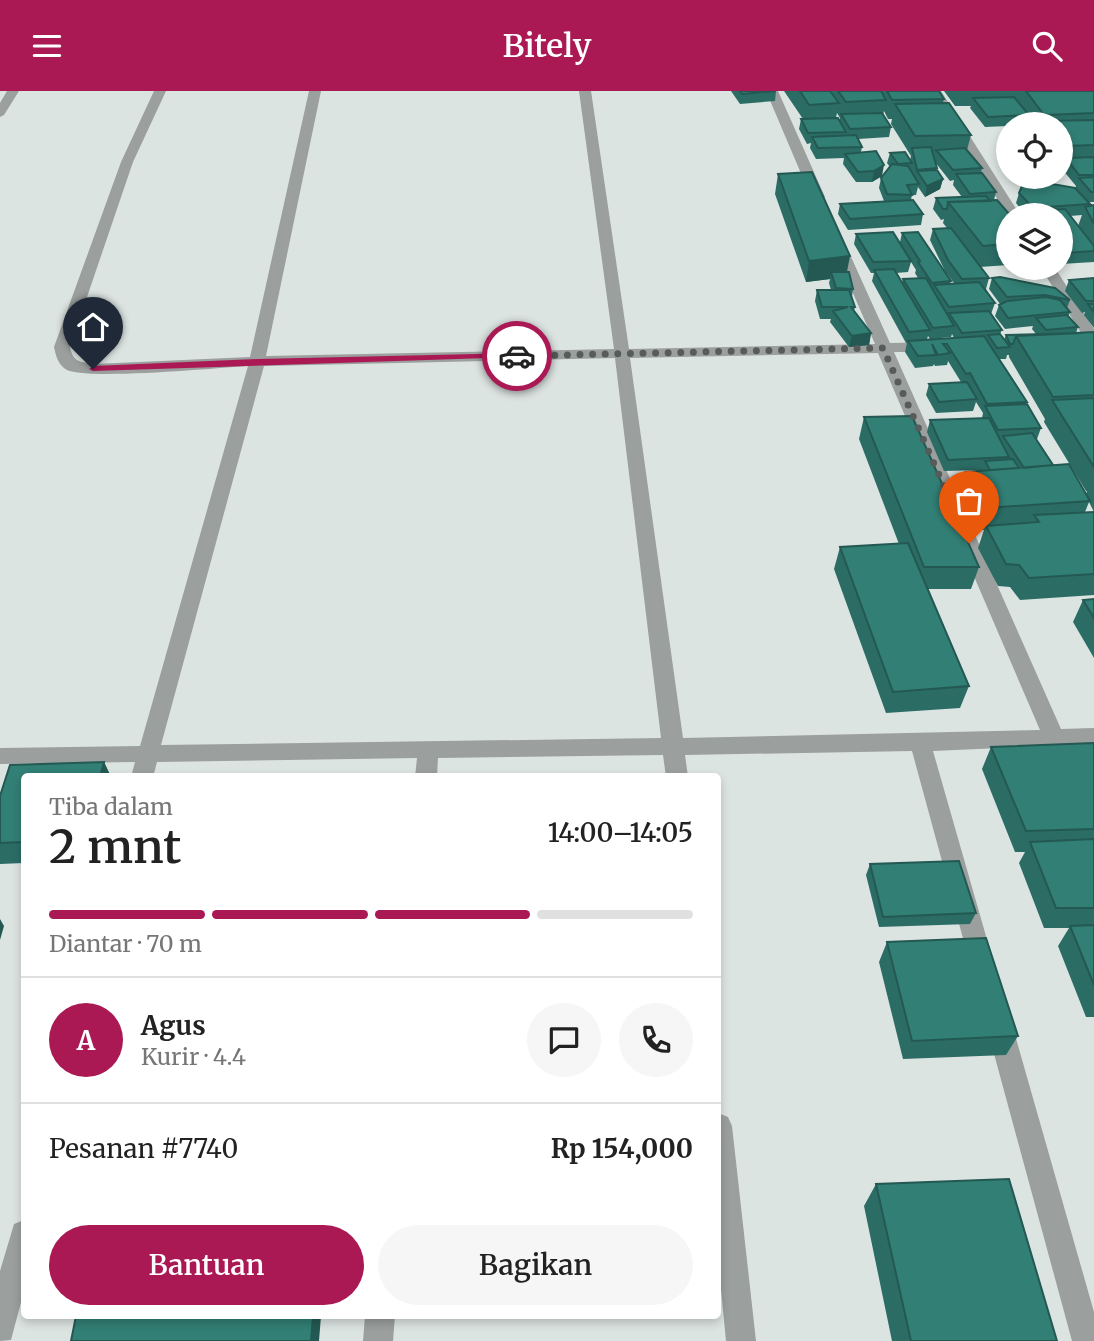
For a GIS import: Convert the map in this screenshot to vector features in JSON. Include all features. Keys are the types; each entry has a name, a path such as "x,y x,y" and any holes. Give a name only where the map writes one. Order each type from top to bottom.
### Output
{"street":[{"path":"0,113 13,91"},
{"path":"160,91 127,162 62,348 64,358 72,366 93,369 257,361 949,346"},
{"path":"143,773 257,361 315,91"},
{"path":"584,91 622,353 676,773"},
{"path":"772,91 1054,738"},
{"path":"935,91 1006,203"},
{"path":"1055,280 1090,342"},
{"path":"0,756 428,752 920,743 1094,736"},
{"path":"920,743 987,982"},
{"path":"426,773 428,752"},
{"path":"994,1009 1087,1341"},
{"path":"721,1154 741,1341"},
{"path":"0,1329 21,1246"},
{"path":"378,1341 380,1319"}],"building":[{"path":"740,91 776,91 742,94"},
{"path":"800,91 830,91 839,103 809,105"},
{"path":"838,91 881,91 886,100 846,102"},
{"path":"887,91 939,91 944,99 892,100"},
{"path":"1026,91 1094,91 1094,113 1042,112"},
{"path":"1014,97 1026,112 996,112 996,117 988,117 973,98"},
{"path":"949,103 971,135 915,136 895,104"},
{"path":"882,113 891,127 850,129 841,114"},
{"path":"838,118 846,132 808,133 801,119"},
{"path":"1073,120 1094,120 1094,145 1073,146"},
{"path":"856,135 862,147 818,148 812,137"},
{"path":"931,147 937,168 917,170 912,148"},
{"path":"965,148 982,168 953,170 936,150"},
{"path":"876,151 884,165 874,171 858,172 845,154"},
{"path":"905,152 912,163 898,164 890,153"},
{"path":"1094,157 1094,175 1079,175 1073,167 1073,158"},
{"path":"892,164 908,166 919,184 907,185 912,195 887,194 881,178"},
{"path":"937,170 943,179 927,186 917,171"},
{"path":"812,172 850,256 809,261 778,174"},
{"path":"982,173 996,192 970,194 956,174"},
{"path":"1094,177 1094,192 1091,192 1079,178"},
{"path":"1073,188 1090,204 1028,203 1019,193 1021,189"},
{"path":"986,196 990,201 948,202 947,209 943,209 936,198"},
{"path":"913,200 923,214 850,219 840,204"},
{"path":"997,200 1000,203 996,203 996,245 983,246 948,202"},
{"path":"1094,205 1094,224 1085,207"},
{"path":"1073,219 1094,246 1094,251 1073,252"},
{"path":"951,228 989,278 962,279 948,260 933,229"},
{"path":"893,232 911,261 873,262 856,234"},
{"path":"918,232 951,281 932,283 902,233"},
{"path":"894,269 930,330 909,332 874,270"},
{"path":"831,272 849,272 853,289 836,288"},
{"path":"926,278 954,326 933,328 903,279"},
{"path":"992,278 1055,288 1070,300 1045,295 1007,297"},
{"path":"1094,278 1094,301 1086,301 1069,280"},
{"path":"979,282 995,303 949,307 934,285"},
{"path":"817,290 849,290 855,307 851,307 871,333 852,336 833,311 848,307 822,307"},
{"path":"1046,297 1060,300 1070,312 1008,318 999,305 1007,301"},
{"path":"989,311 1002,330 962,333 949,313"},
{"path":"1067,315 1078,327 1046,330 1036,318"},
{"path":"1094,332 1094,395 1053,397 1016,336"},
{"path":"1082,333 1016,336 1013,344 1010,344 1006,335"},
{"path":"1000,334 1010,347 997,348 988,335"},
{"path":"984,336 1027,402 987,404 970,373 966,374 947,344 943,344 950,353 938,355 932,344 936,355 918,356 908,341"},
{"path":"967,382 977,399 939,402 929,384"},
{"path":"1094,398 1094,467 1052,400"},
{"path":"1027,404 1041,428 998,430 985,406"},
{"path":"912,416 979,567 924,567 864,417"},
{"path":"989,418 1009,457 948,460 930,420"},
{"path":"1032,433 1053,465 1024,468 1003,436"},
{"path":"1013,459 1019,468 990,470 985,461"},
{"path":"1069,464 1090,501 986,508 966,472"},
{"path":"1094,512 1094,574 1029,578 1019,565 1006,564 986,526 1039,522 1034,515"},
{"path":"908,543 969,686 893,692 840,547"},
{"path":"1094,599 1094,618 1083,600"},
{"path":"1094,743 1094,829 1026,831 991,747"},
{"path":"104,762 101,773 21,773 21,842 0,843 0,796 10,765"},
{"path":"1094,839 1094,908 1056,908 1030,842"},
{"path":"959,861 976,913 883,917 870,864"},
{"path":"1094,925 1094,985 1070,926"},
{"path":"986,938 1018,1036 912,1041 887,942"},
{"path":"1009,1179 1057,1341 911,1341 876,1184"},
{"path":"75,1319 313,1319 311,1341 71,1341"}],"way so far":[{"path":"517,356 883,348 969,543"}],"route":[{"path":"93,369 257,361 517,356"}]}
